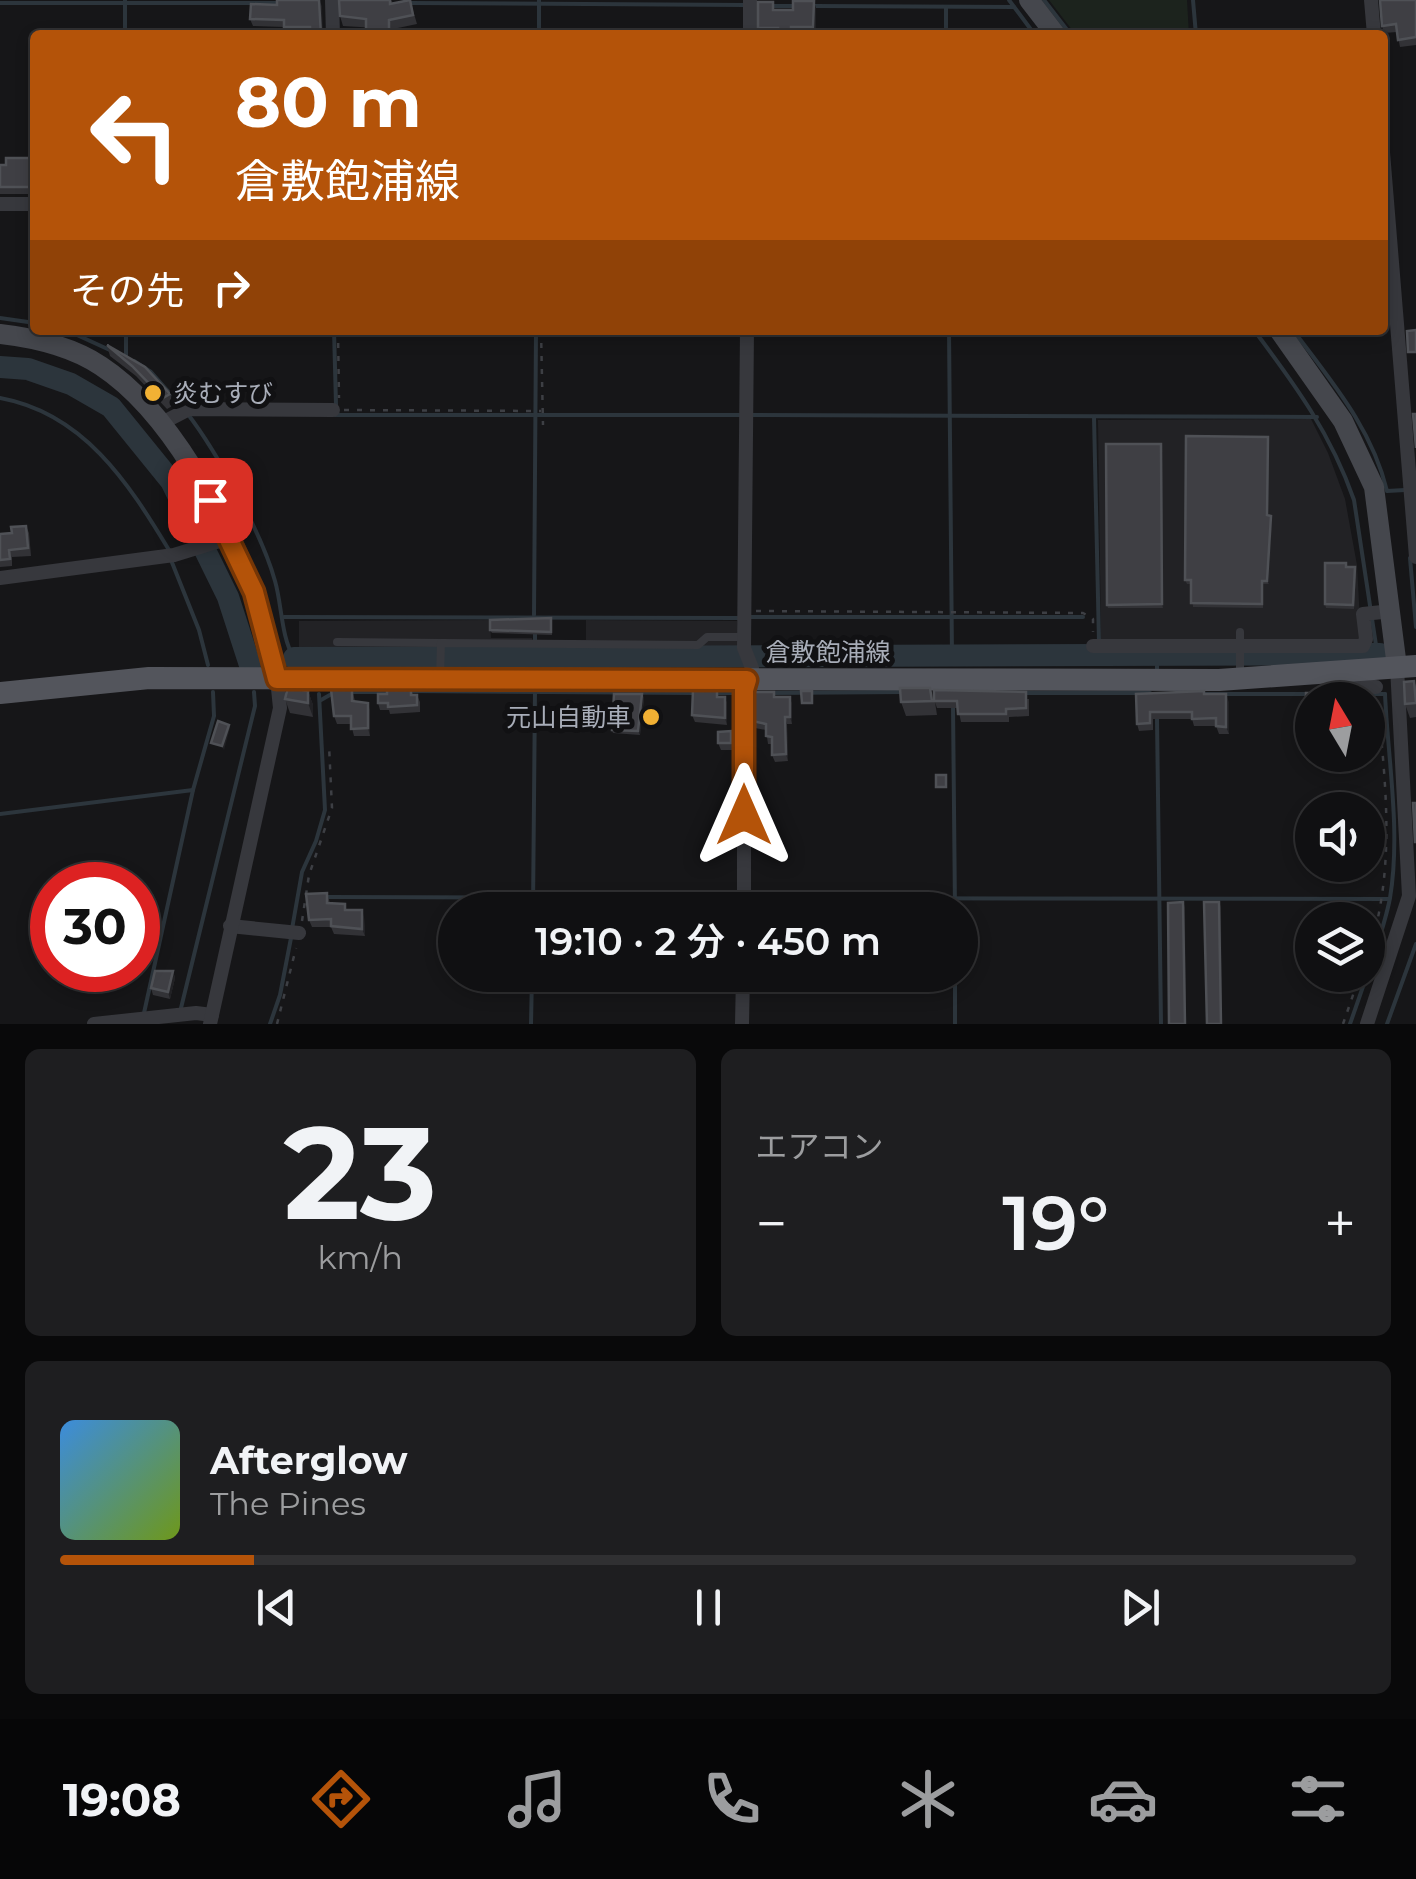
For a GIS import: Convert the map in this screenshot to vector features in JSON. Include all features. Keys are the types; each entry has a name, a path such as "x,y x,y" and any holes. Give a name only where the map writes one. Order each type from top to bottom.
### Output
{"main road":[{"name":"倉敷飽浦線","path":"0,693 108,680 277,679 440,659 746,670 1240,654 1335,672 1401,659"}],"street":[{"path":"750,0 750,30"},
{"path":"1029,0 1052,30"},
{"path":"1371,0 1374,30"},
{"path":"332,3 333,30"},
{"path":"0,204 30,204"},
{"path":"1388,214 1416,557"},
{"path":"0,334 42,341 100,365 127,387 160,424 199,480 254,592 277,679 280,708 211,1020 196,1013 94,1024"},
{"path":"744,892 747,335"},
{"path":"1283,335 1343,421 1369,472 1378,508 1378,612 1401,659 1408,896 1367,1024"},
{"path":"160,424 185,411 337,410"},
{"path":"0,578 168,556 229,538"},
{"path":"1097,646 1240,654 1363,646 1363,614 1378,612"},
{"path":"1335,672 1340,682"},
{"path":"230,926 294,933"},
{"path":"742,1024 743,992"}],"lane":[{"path":"337,642 440,659 535,644 698,645 707,637 746,670"}],"path":[{"path":"338,335 337,410 539,412"},
{"path":"541,335 542,426"},
{"path":"745,611 1083,613 1093,619 1097,646"},
{"path":"277,1024 294,933 332,808 328,744"},
{"path":"1383,772 1386,814 1383,902"},
{"path":"1343,1024 1354,992"}],"shaded area":[{"path":"1049,0 1187,0 1189,30 1072,30"},
{"path":"1311,419 1345,499 1357,565 1361,640 1101,642 1098,420"},
{"path":"490,620 491,638 532,638 532,649 299,651 299,621"},
{"path":"586,620 737,621 738,652 563,652 562,648 539,648 539,640 586,640"}],"building":[{"path":"277,0 319,0 321,30 284,27 284,20 250,19 251,4 277,5"},
{"path":"339,0 390,0 390,4 410,0 413,15 389,20 389,30 366,30 366,19 340,16"},
{"path":"1380,0 1416,0 1416,37 1398,40 1396,24 1382,26"},
{"path":"793,1 814,1 813,27 758,28 758,2 773,2 773,10 793,10"},
{"path":"6,158 30,158 30,187 0,187 0,165 6,165"},
{"path":"1416,330 1416,352 1408,352 1407,331"},
{"path":"107,345 145,367 170,394 163,398"},
{"path":"1186,436 1268,437 1267,515 1271,516 1262,604 1191,603 1191,580 1185,580"},
{"path":"1106,444 1161,444 1162,604 1107,605"},
{"path":"26,526 28,548 9,550 10,559 0,560 0,534 12,533 11,527"},
{"path":"1325,563 1355,567 1353,605 1325,604"},
{"path":"551,618 551,632 490,630 490,620"},
{"path":"1414,681 1416,703 1405,704 1404,682"},
{"path":"288,687 308,691 308,703 285,699"},
{"path":"900,688 930,688 932,701 901,702"},
{"path":"331,689 352,689 352,701 368,703 368,728 351,729 351,716 334,716"},
{"path":"387,689 411,689 411,695 417,695 417,705 388,707 388,703 378,703 378,694 387,694"},
{"path":"717,689 717,697 725,697 725,718 692,715 693,690"},
{"path":"934,690 1026,692 1026,708 1006,709 1006,714 958,714 957,701 934,701"},
{"path":"801,691 812,691 812,703 802,703"},
{"path":"752,692 790,697 790,717 785,717 786,754 772,755 772,737 766,736 766,724 752,721"},
{"path":"614,694 642,694 638,731 612,730"},
{"path":"1136,694 1226,694 1226,727 1216,726 1216,718 1192,719 1192,712 1150,712 1150,723 1137,724"},
{"path":"218,721 229,725 222,746 211,743"},
{"path":"731,731 731,743 718,743 718,732"},
{"path":"936,775 946,775 946,787 936,787"},
{"path":"1416,803 1416,842 1415,842"},
{"path":"327,893 327,903 345,904 345,910 362,910 362,929 331,926 331,919 309,920 306,894"},
{"path":"1183,902 1185,1024 1169,1024 1168,903"},
{"path":"1204,902 1219,902 1221,1024 1207,1024"},
{"path":"160,971 173,971 168,992 160,990"}],"waterway":[{"path":"125,0 125,30"},
{"path":"539,0 539,30"},
{"path":"1009,0 1031,30"},
{"path":"1044,0 1067,30"},
{"path":"1193,0 1196,30"},
{"path":"0,3 280,3"},
{"path":"410,3 745,5"},
{"path":"770,6 795,6"},
{"path":"815,6 1014,7"},
{"path":"946,7 946,30"},
{"path":"0,318 30,322"},
{"path":"77,335 112,351"},
{"path":"126,335 126,357"},
{"path":"334,335 336,405"},
{"path":"534,615 536,335"},
{"path":"949,335 952,657"},
{"path":"1258,335 1311,411 1345,476 1354,500 1376,645"},
{"path":"1297,335 1361,426 1387,491 1405,490"},
{"path":"134,361 151,372 181,406"},
{"path":"0,367 28,369 71,384 111,407 171,481 228,597 250,665"},
{"path":"0,398 29,406 79,435 119,476 169,550"},
{"path":"187,413 225,471 260,540 275,581 284,631 294,658"},
{"path":"335,415 740,415"},
{"path":"751,415 1317,417"},
{"path":"1094,417 1099,642"},
{"path":"1410,558 1416,627"},
{"path":"171,560 199,630 208,665"},
{"path":"284,617 739,618"},
{"path":"751,617 1083,617"},
{"path":"535,630 535,669"},
{"path":"294,658 1380,654"},
{"path":"248,659 264,657"},
{"path":"1157,657 1157,671"},
{"path":"533,892 535,690"},
{"path":"409,691 695,693"},
{"path":"144,1013 193,790 214,716 213,692"},
{"path":"181,1008 255,706 254,692"},
{"path":"321,700 335,692"},
{"path":"349,692 390,692"},
{"path":"769,693 905,692"},
{"path":"714,693 740,693"},
{"path":"1024,693 1150,693"},
{"path":"292,929 302,872 325,810 319,694"},
{"path":"1204,694 1295,694"},
{"path":"1385,694 1394,822 1393,873 1385,920"},
{"path":"953,705 955,892"},
{"path":"1157,719 1161,1024"},
{"path":"0,814 193,790"},
{"path":"328,897 438,897"},
{"path":"978,898 1389,899"},
{"path":"270,1024 291,938"},
{"path":"1387,1024 1416,944"},
{"path":"531,1024 532,992"},
{"path":"955,992 955,1024"},
{"path":"1350,1024 1361,992"}],"place":[{"name":"炎むすび","path":"153,393"},
{"name":"元山自動車","path":"651,717"}],"route":[{"path":"210,500 254,592 277,679 747,680 744,815"}]}
